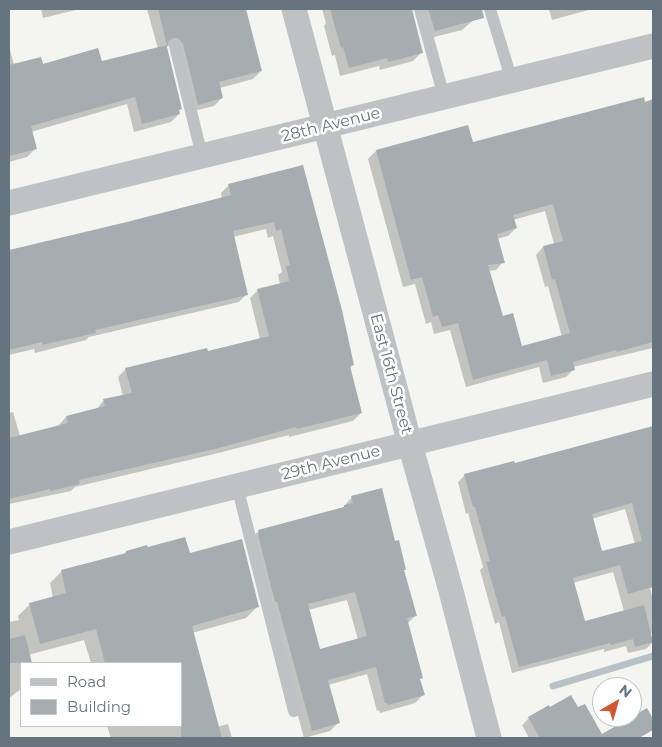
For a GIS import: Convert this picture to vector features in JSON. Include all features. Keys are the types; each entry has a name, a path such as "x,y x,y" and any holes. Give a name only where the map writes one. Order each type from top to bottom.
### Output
{"street":[{"name":"East 16th Street","path":"294,9 489,738"},
{"name":"28th Avenue","path":"9,203 653,46"},
{"name":"29th Avenue","path":"9,542 653,384"}],"lane":[{"path":"420,9 444,97"},
{"path":"490,9 512,80"},
{"path":"175,46 202,156"},
{"path":"237,486 294,711"}],"building":[{"path":"158,9 246,9 262,71 219,82 223,98 198,105 183,44 178,38 173,38 169,41 167,47 182,109 179,110 180,114 142,124 135,97 31,126 37,149 9,156 9,65 41,57 43,64 98,48 102,61 167,45"},
{"path":"330,9 412,9 423,53 388,62 387,58 349,68"},
{"path":"428,9 482,9 484,18 435,31"},
{"path":"644,97 645,102 653,99 653,342 573,362 575,370 551,376 547,360 473,380 458,323 442,327 438,315 433,317 422,277 411,280 376,150 468,125 473,142","holes":["553,204 563,241 543,246 552,280 555,279 570,333 522,346 513,313 503,316 488,265 505,263 497,234 517,228 513,215"]},
{"path":"303,165 342,310 354,365 350,366 362,413 297,429 296,427 219,448 79,480 80,484 9,499 9,438 68,423 66,416 105,406 103,399 132,393 125,368 207,348 208,351 269,336 257,289 289,281 286,266 290,265 281,229 276,231 274,222 233,231 248,295 95,330 96,333 42,345 42,342 9,350 9,250 231,195 228,184"},
{"path":"653,426 653,587 628,594 620,565 573,578 585,621 644,605 653,642 635,647 633,639 611,645 610,643 519,667 505,616 502,617 486,562 490,561 464,474 514,461 515,463","holes":["632,503 642,541 602,551 592,514"]},
{"path":"382,488 395,541 399,540 406,570 404,570 417,616 407,618 423,678 420,679 425,695 388,705 385,703 376,667 328,680 340,723 312,731 277,602 275,602 258,530 344,507 344,505 353,503 351,496","holes":["355,592 367,636 320,649 308,604"]},
{"path":"185,537 190,553 242,539 259,607 192,626 222,738 181,738 182,662 105,662 96,629 40,644 29,603 66,593 61,570 126,553 126,551 147,545 148,547"},
{"path":"25,635 32,662 9,663 9,639"},
{"path":"571,695 578,707 585,704 592,716 592,727 598,727 602,734 614,727 642,727 642,711 647,708 653,719 653,730 639,738 540,738 528,717 549,705 550,707"}],"waterway":[{"path":"553,686 653,656"}]}
